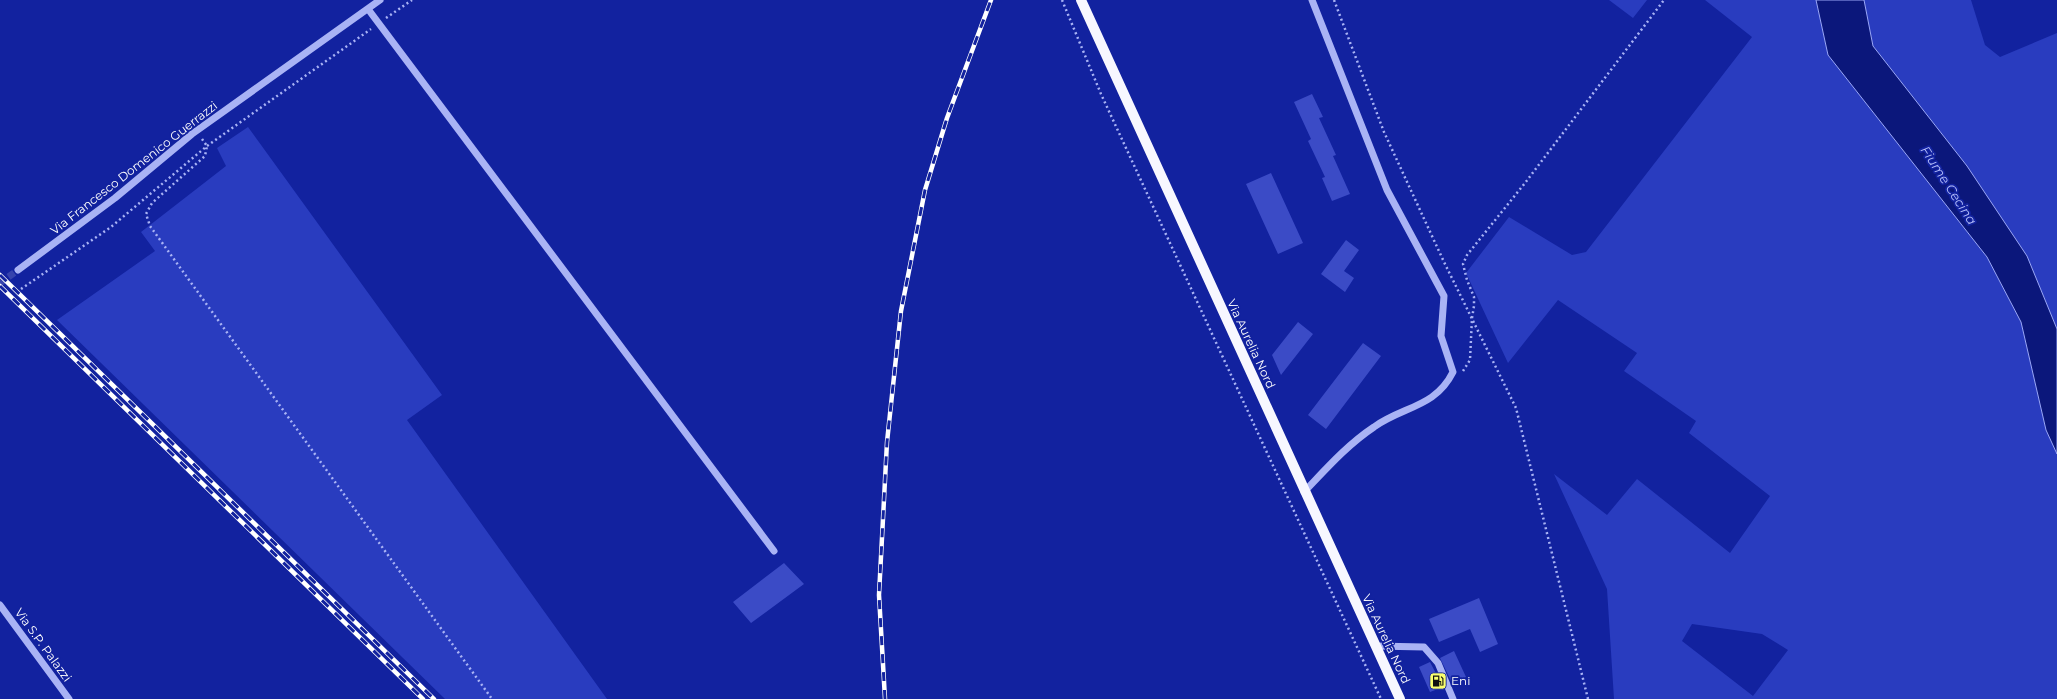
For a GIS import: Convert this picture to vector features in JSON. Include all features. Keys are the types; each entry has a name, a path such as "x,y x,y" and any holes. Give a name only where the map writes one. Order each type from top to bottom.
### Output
{"main road":[{"name":"Via Aurelia Nord","path":"1081,0 1304,492 1400,699"}],"street":[{"name":"Via Francesco Domenico Guerrazzi","path":"18,270 115,198 196,131 380,0"},
{"path":"1304,492 1342,452 1375,426 1434,397 1447,384 1453,372 1441,336 1444,296 1387,190 1312,0"},
{"path":"368,9 774,551"},
{"name":"Via S.P. Palazzi","path":"0,605 69,699"},
{"path":"1375,646 1424,647 1438,663 1453,699"}],"path":[{"path":"21,289 111,227 207,146 412,0"},
{"path":"1062,0 1101,94 1380,699"},
{"path":"1334,0 1384,132 1516,408 1588,699"},
{"path":"1453,372 1462,372 1470,360 1474,297 1467,280 1464,264 1467,255 1525,183 1664,0"},
{"path":"196,131 207,146 205,156 152,203 146,214 150,226 492,699"}],"shaded area":[{"path":"1609,0 1647,0 1633,18"},
{"path":"1705,0 1816,0 1828,55 1987,257 2021,322 2046,430 2057,454 2057,699 1614,699 1607,589 1554,474 1607,515 1637,479 1730,553 1770,496 1689,433 1696,421 1624,371 1637,353 1558,300 1508,363 1466,273 1509,217 1572,255 1586,252 1752,37","holes":["1692,624 1762,634 1788,650 1753,696 1682,641"]},
{"path":"1864,0 1971,0 1985,45 2000,57 2057,33 2057,329 2027,256 1967,166 1873,46"},
{"path":"248,127 442,395 407,420 607,699 445,699 57,320 155,251 141,232 226,166 217,148"}],"water":[{"name":"Fiume Cecina","path":"1816,0 1864,0 1873,46 1967,166 2027,256 2057,329 2057,454 2046,430 2021,322 1987,257 1828,55"}],"building":[{"path":"1312,94 1323,117 1319,118 1336,155 1333,156 1350,194 1332,201 1322,178 1325,177 1308,141 1311,139 1294,102"},
{"path":"1271,173 1303,243 1278,254 1246,184"},
{"path":"1346,240 1359,250 1344,271 1354,278 1345,292 1321,274"},
{"path":"1298,322 1313,334 1281,375 1272,355"},
{"path":"1363,343 1381,356 1326,429 1308,415"},
{"path":"784,563 804,584 751,623 733,602"},
{"path":"1479,598 1498,644 1480,652 1470,629 1439,642 1429,619"},
{"path":"1454,651 1466,677 1452,683 1440,658"},
{"path":"1430,662 1443,687 1430,692 1419,667"}],"tunnel":[{"path":"0,283 18,270"}],"railway":[{"path":"885,699 879,595 887,442 901,311 925,190 947,118 991,0"},
{"path":"0,275 434,699"},
{"path":"0,286 423,699"}],"place":[{"name":"Eni","path":"1438,681"}]}
